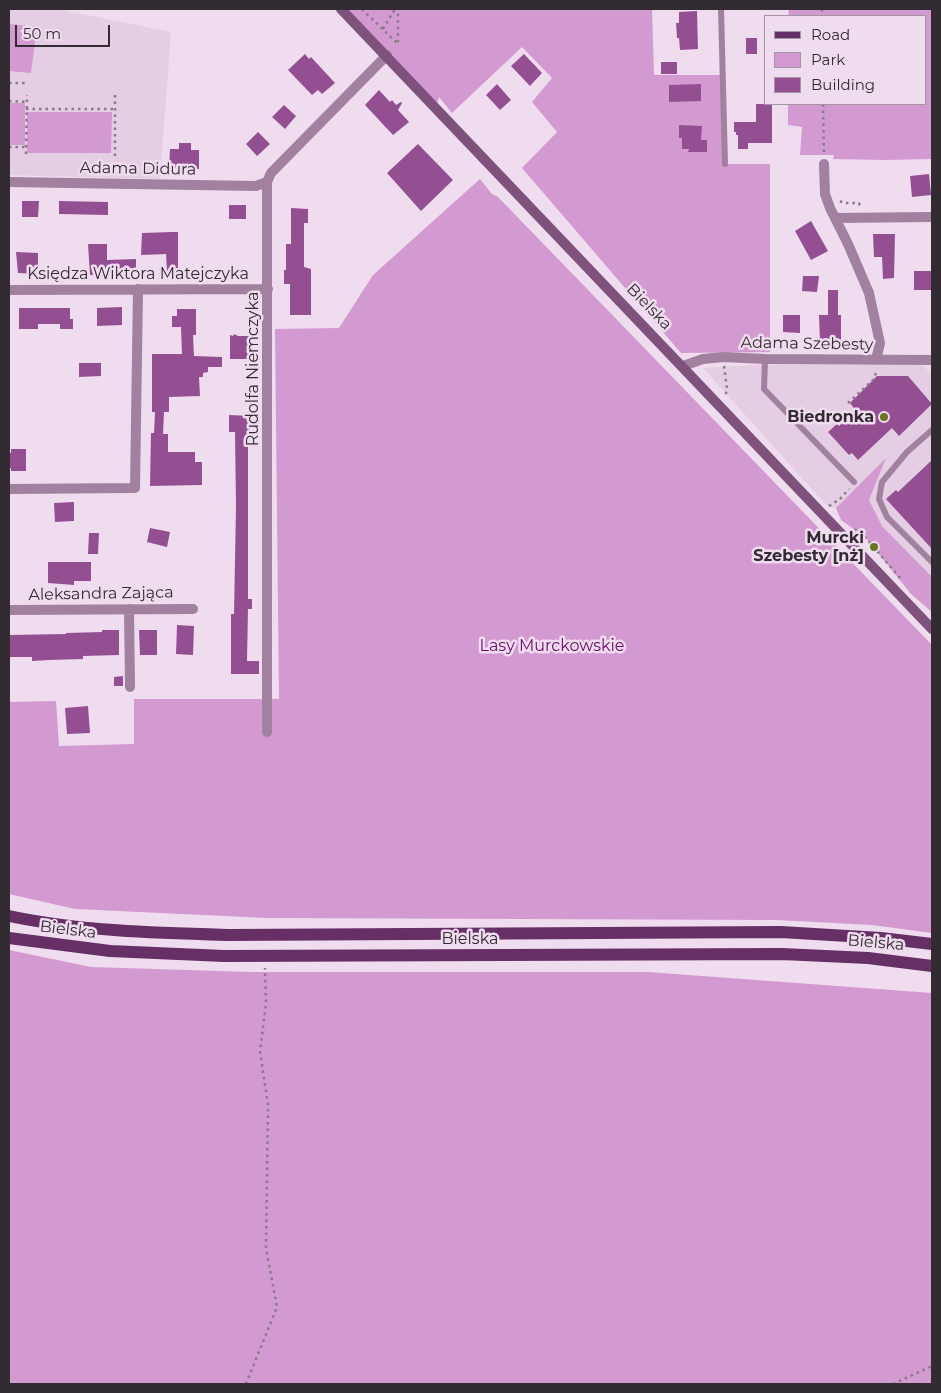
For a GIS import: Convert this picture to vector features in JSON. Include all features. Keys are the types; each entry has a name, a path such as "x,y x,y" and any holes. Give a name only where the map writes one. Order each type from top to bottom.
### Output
{"main road":[{"name":"Bielska","path":"9,916 122,931 183,934 781,932 881,938 932,944"},
{"name":"Bielska","path":"9,938 110,951 188,955 782,954 868,958 932,966"}],"street":[{"name":"Bielska","path":"341,9 387,55 932,629"},
{"path":"267,182 271,173 387,55"},
{"path":"824,164 825,194 869,293 880,343 876,360"},
{"name":"Adama Didura","path":"9,182 256,186 267,182"},
{"name":"Rudolfa Niemczyka","path":"267,182 267,732"},
{"path":"835,218 932,217"},
{"path":"9,489 135,488 138,289"},
{"name":"Księdza Wiktora Matejczyka","path":"9,290 268,289"},
{"name":"Adama Szebesty","path":"683,366 703,359 723,357 765,360 932,360"},
{"path":"129,609 130,687"},
{"name":"Aleksandra Zająca","path":"9,610 193,609"}],"lane":[{"path":"722,9 725,164"},
{"path":"765,360 764,389 854,482"},
{"path":"932,430 907,452 882,482 879,499 886,518 932,562"}],"path":[{"path":"362,9 398,44 396,9"},
{"path":"383,29 396,9"},
{"path":"9,83 27,83"},
{"path":"26,154 27,95"},
{"path":"115,95 115,157"},
{"path":"9,101 27,102"},
{"path":"824,105 824,164"},
{"path":"26,108 115,109"},
{"path":"9,146 26,147"},
{"path":"717,366 724,366 728,389 726,397"},
{"path":"848,402 873,380 876,373"},
{"path":"828,507 840,499 854,482"},
{"path":"246,1384 277,1307 266,1248 268,1105 260,1051 266,1004 265,956"},
{"path":"893,1384 932,1366"}],"shaded area":[{"path":"9,9 65,9 66,11 171,32 160,179 9,175"},
{"path":"753,365 923,365 932,375 932,577 882,526 869,500 885,459 836,508 828,507 703,368"}],"green space":[{"path":"341,9 652,9 654,75 722,75 725,164 770,164 770,352 681,353 522,168 557,132 532,102 552,78 522,47 452,113 439,97 436,107"},
{"path":"789,9 932,9 932,159 833,159 834,155 800,155 802,127 788,125 788,105 926,105 926,15 788,15"},
{"path":"9,24 37,27 31,73 9,71"},
{"path":"9,103 25,103 25,145 9,145"},
{"path":"27,112 112,112 111,153 27,153"},
{"name":"Lasy Murckowskie","path":"480,179 492,194 498,197 932,645 932,933 872,925 777,920 267,918 75,909 9,894 9,702 56,701 59,746 134,744 134,699 279,699 275,329 339,328 373,275"},
{"path":"886,458 869,500 882,526 932,577 932,612 911,594 865,537 841,520 836,508"},
{"path":"9,950 91,967 250,972 648,972 932,993 932,1384 9,1384"}],"building":[{"path":"697,11 698,49 680,50 676,23 679,23 679,12"},
{"path":"746,38 757,38 757,54 746,54"},
{"path":"305,54 309,59 311,57 335,83 322,94 318,90 312,95 288,70"},
{"path":"524,54 542,73 530,86 511,66"},
{"path":"661,62 677,62 677,74 661,74"},
{"path":"497,84 511,100 500,110 486,95"},
{"path":"701,84 701,101 669,102 669,85"},
{"path":"379,90 390,102 392,100 396,105 402,103 398,110 409,122 393,135 365,105"},
{"path":"756,104 772,105 772,143 748,143 748,149 738,149 738,135 734,132 734,122 756,122"},
{"path":"284,105 296,116 285,129 272,117"},
{"path":"679,125 702,126 701,140 707,140 707,152 688,152 689,149 682,149 682,138 679,138"},
{"path":"258,132 270,144 257,156 246,144"},
{"path":"179,143 191,143 191,150 199,150 199,169 169,168 170,149 179,149"},
{"path":"418,144 453,180 421,211 387,173"},
{"path":"929,174 931,195 912,197 910,176"},
{"path":"22,201 39,201 38,217 22,217"},
{"path":"59,201 108,202 108,215 59,214"},
{"path":"229,205 246,205 246,219 229,219"},
{"path":"291,208 308,209 308,223 304,223 304,267 311,269 311,315 290,315 290,284 284,284 286,244 291,244"},
{"path":"811,221 828,251 811,260 795,231"},
{"path":"178,232 178,271 167,271 166,254 141,255 142,233"},
{"path":"873,234 895,234 894,278 883,279 882,257 874,257"},
{"path":"88,244 107,244 107,260 136,259 136,271 107,272 107,274 90,275"},
{"path":"16,252 38,253 38,274 18,273"},
{"path":"914,271 932,271 932,290 914,290"},
{"path":"803,276 819,276 817,292 802,291"},
{"path":"828,290 838,290 838,315 841,315 841,342 820,342 819,315 828,315"},
{"path":"122,307 122,325 97,326 97,308"},
{"path":"19,308 70,308 70,319 73,319 73,329 60,329 60,324 38,324 38,329 19,329"},
{"path":"177,309 196,309 196,335 193,335 194,356 222,357 222,367 208,367 208,372 203,373 203,377 199,377 200,396 169,397 169,412 164,412 163,434 168,434 168,452 195,452 195,462 202,462 202,485 150,486 151,433 154,433 155,412 152,412 152,354 182,354 181,327 172,327 172,316 177,316"},
{"path":"783,315 800,315 800,333 783,332"},
{"path":"234,334 249,336 249,359 230,359 230,335 233,336"},
{"path":"79,363 101,363 101,376 79,377"},
{"name":"Biedronka","path":"877,376 908,376 932,404 899,436 892,428 858,460 852,453 849,455 828,432 837,424 839,426 856,411 850,403"},
{"path":"229,415 251,416 248,446 248,599 252,599 252,609 248,609 247,661 259,661 259,674 231,674 231,614 234,614 236,507 235,432 229,432"},
{"path":"11,449 26,449 26,471 11,471 11,468 9,468 9,453 11,453"},
{"path":"932,460 932,549 886,499 896,490 898,492"},
{"path":"74,502 74,521 55,522 54,503"},
{"path":"150,528 170,532 167,547 147,542"},
{"path":"89,533 99,533 98,554 88,554"},
{"path":"48,562 91,562 91,581 74,581 74,585 48,583"},
{"path":"177,625 194,626 193,655 176,654"},
{"path":"102,630 119,630 119,655 83,656 83,659 32,661 32,657 9,657 9,635 66,634 102,632"},
{"path":"139,630 157,630 157,655 140,655"},
{"path":"123,676 123,686 114,686 114,677"},
{"path":"88,706 90,733 67,734 65,708"}],"place":[{"name":"Biedronka","path":"884,417"},
{"name":"Murcki Szebesty [nż]","path":"874,547"}]}
